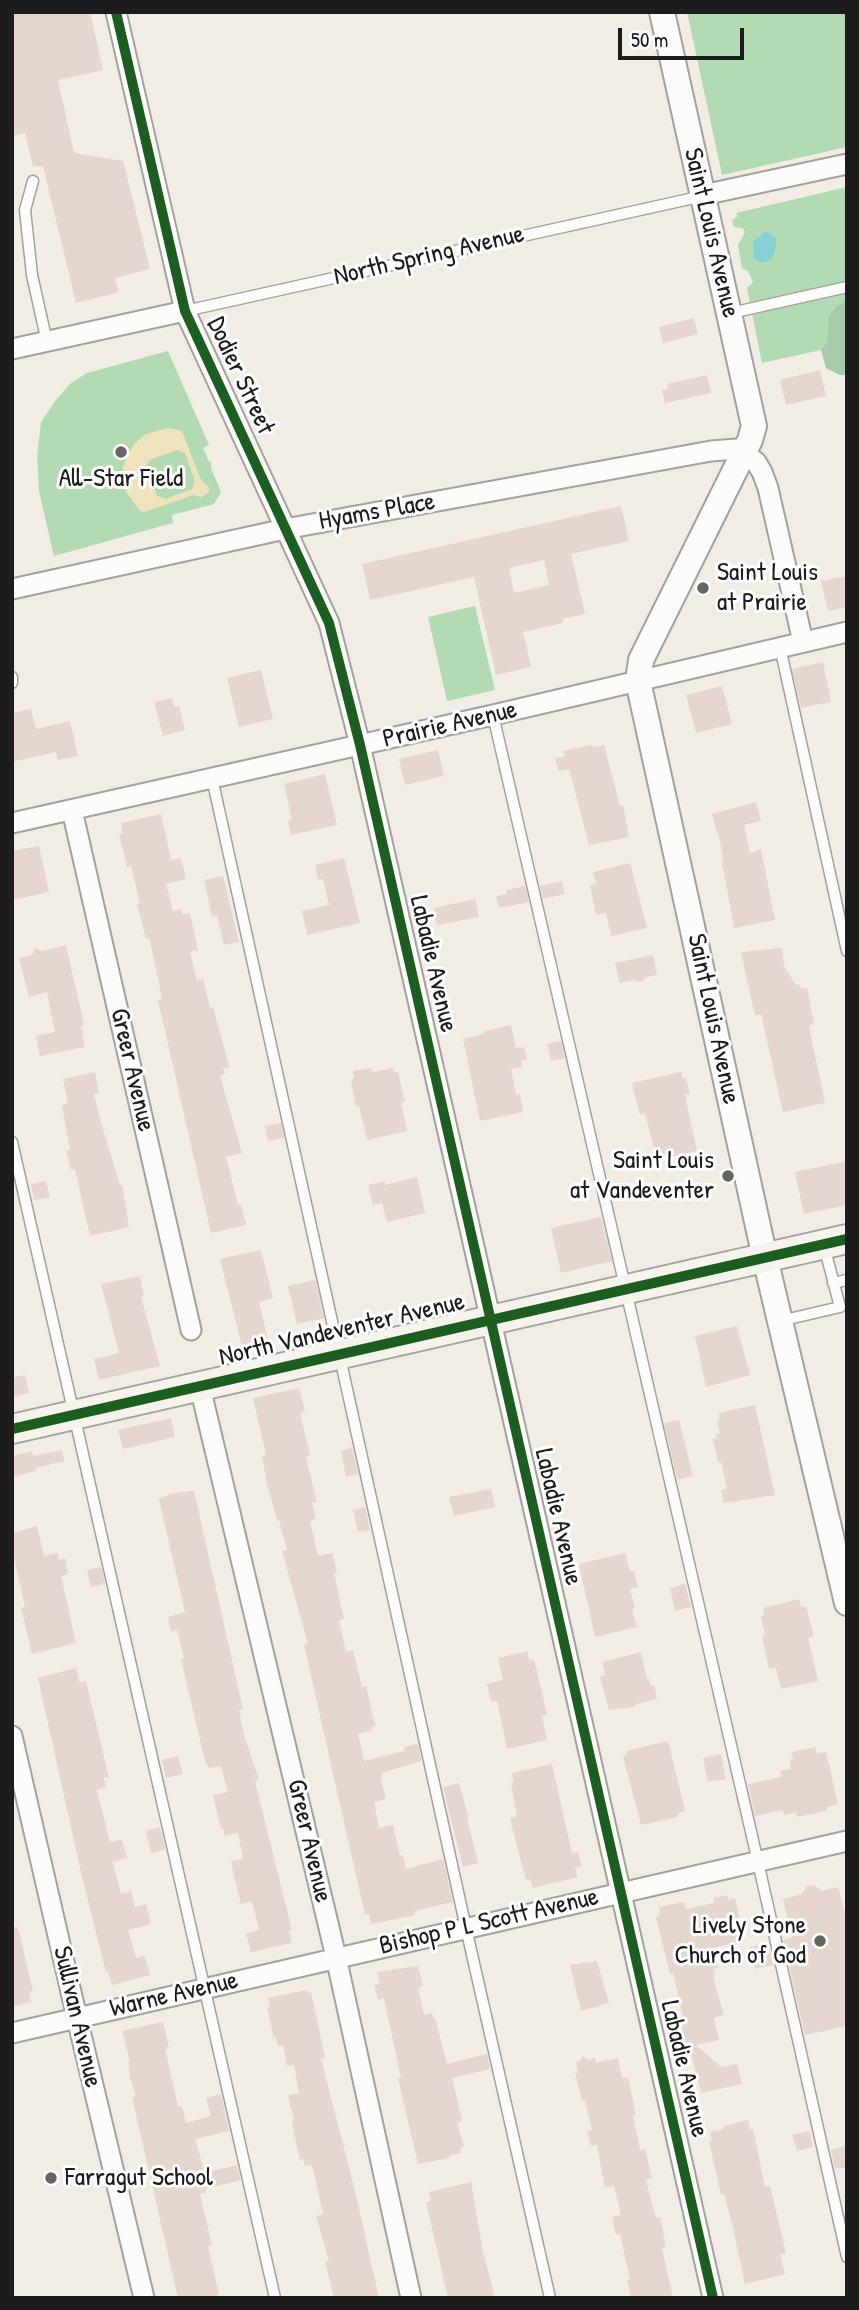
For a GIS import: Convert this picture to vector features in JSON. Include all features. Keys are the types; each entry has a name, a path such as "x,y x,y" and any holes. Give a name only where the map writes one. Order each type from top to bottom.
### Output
{"main road":[{"name":"North Vandeventer Avenue","path":"12,1429 835,1242"}],"street":[{"name":"Dodier Street","path":"116,12 185,311 329,624 359,745"},
{"name":"Saint Louis Avenue","path":"662,12 753,417 753,433 641,660 638,681 779,1321 847,1603"},
{"name":"North Spring Avenue","path":"703,195 847,164"},
{"name":"North Spring Avenue","path":"12,349 185,311"},
{"name":"Hyams Place","path":"12,589 285,529 711,451 737,449 744,452"},
{"path":"744,452 756,462 768,488 803,642"},
{"name":"Prairie Avenue","path":"12,823 847,632"},
{"name":"Labadie Avenue","path":"359,745 713,2298"},
{"name":"Greer Avenue","path":"72,810 191,1330"},
{"name":"Greer Avenue","path":"200,1387 336,1957 411,2298"},
{"name":"Sullivan Avenue","path":"12,1736 144,2298"},
{"name":"Bishop P L Scott Avenue","path":"336,1957 847,1840"},
{"name":"Warne Avenue","path":"12,2033 336,1957"}],"lane":[{"path":"33,181 24,210 32,275 47,342"},
{"name":"North Spring Avenue","path":"185,311 703,195"},
{"path":"730,313 847,287"},
{"path":"780,647 847,951"},
{"path":"12,677 12,683"},
{"path":"493,715 847,2257"},
{"path":"212,778 550,2298"},
{"path":"12,1142 275,2298"},
{"path":"779,1321 843,1307 833,1283 835,1242"},
{"path":"833,1283 847,1280"}],"green space":[{"path":"687,12 847,12 847,147 722,175"},
{"path":"847,187 847,282 750,304 747,288 753,282 748,271 742,268 738,245 745,232 742,228 734,227 732,220 738,216 736,213"},
{"path":"847,293 847,300 836,306 828,316 827,342 821,350 762,363 752,314"},
{"path":"847,300 847,375 840,375 826,368 821,350 827,342 828,316 836,306"},
{"name":"All-Star Field","path":"168,351 209,445 203,448 209,462 211,461 211,468 221,492 214,504 172,515 173,523 54,556 39,491 37,457 41,422 71,383 87,373"},
{"path":"475,606 495,690 447,701 428,617"}],"sand":[{"path":"168,428 182,431 201,480 209,487 209,492 202,497 193,495 145,512 140,511 126,492 122,481 123,467 135,443 146,434","holes":["177,450 185,453 195,482 192,489 166,499 157,496 146,467 150,460"]}],"water":[{"path":"764,232 776,238 776,246 773,257 766,262 760,262 754,258 753,242"}],"building":[{"path":"12,12 90,12 103,70 58,80 74,153 123,161 150,269 115,278 119,292 76,303 43,166 33,166 25,133 12,136"},
{"path":"694,318 698,334 663,343 659,327"},
{"path":"820,370 826,396 786,405 780,380"},
{"path":"707,375 711,393 665,403 662,390 668,389 667,384"},
{"path":"621,506 629,541 571,554 585,614 562,619 563,623 523,632 531,667 496,675 474,577 370,600 362,564","holes":["544,560 549,585 514,593 509,568"]},
{"path":"847,576 847,607 828,611 821,581"},
{"path":"823,662 831,702 801,708 792,669"},
{"path":"261,670 273,719 239,727 227,678"},
{"path":"722,686 732,724 696,733 686,695"},
{"path":"172,698 174,707 179,706 185,730 163,736 154,702"},
{"path":"31,709 36,729 70,721 78,756 58,760 56,752 12,762 12,713"},
{"path":"604,745 620,806 623,805 629,837 589,845 569,769 558,771 555,758 565,756 563,751"},
{"path":"438,750 444,776 405,785 399,759"},
{"path":"325,774 337,825 291,835 288,821 292,820 284,784"},
{"path":"756,802 761,821 744,825 750,853 761,849 775,920 734,928 722,862 724,861 712,814"},
{"path":"161,814 171,860 181,858 186,879 166,884 173,911 181,909 183,915 190,913 198,950 190,952 197,981 203,979 221,1036 229,1067 223,1068 225,1074 220,1076 242,1153 226,1157 246,1225 211,1233 158,1000 162,999 155,963 137,904 140,904 131,866 127,867 119,834 123,833 121,823"},
{"path":"39,846 49,892 12,900 12,851"},
{"path":"344,858 360,923 307,935 302,911 329,905 323,879 318,880 315,865"},
{"path":"630,863 647,928 611,936 606,913 596,915 590,885 596,883 593,872"},
{"path":"223,876 239,942 224,945 217,915 212,916 204,880"},
{"path":"562,881 565,894 543,899 540,886"},
{"path":"525,886 529,902 499,908 496,896 506,894 506,890"},
{"path":"475,899 479,917 437,925 433,908"},
{"path":"66,945 84,1025 81,1026 85,1047 40,1056 36,1036 55,1032 47,992 29,997 19,958 32,955 35,948 42,951"},
{"path":"782,948 784,966 796,985 799,984 801,989 807,988 814,1024 809,1026 825,1103 783,1112 761,1014 755,1016 741,952"},
{"path":"653,955 657,975 645,977 638,982 635,980 620,983 615,963"},
{"path":"511,1025 516,1048 524,1047 527,1060 521,1061 522,1067 511,1069 516,1095 520,1094 523,1112 480,1121 463,1039"},
{"path":"561,1041 565,1058 551,1061 547,1044"},
{"path":"371,1068 372,1072 393,1068 394,1073 398,1072 405,1102 401,1103 407,1131 367,1140 359,1106 356,1107 351,1080 354,1079 353,1071"},
{"path":"95,1072 99,1093 94,1094 120,1185 122,1184 129,1227 90,1236 75,1169 71,1170 66,1151 70,1150 62,1105 68,1103 63,1079"},
{"path":"681,1072 683,1079 686,1078 690,1094 685,1094 697,1151 657,1160 645,1114 640,1115 632,1083"},
{"path":"281,1123 284,1138 268,1141 265,1126"},
{"path":"847,1161 847,1205 804,1214 795,1172"},
{"path":"417,1177 425,1213 387,1222 382,1203 373,1205 368,1185 385,1181 385,1185"},
{"path":"46,1181 50,1197 34,1200 31,1184"},
{"path":"601,1217 612,1261 561,1273 551,1228"},
{"path":"261,1250 273,1298 259,1302 268,1340 242,1346 220,1259"},
{"path":"140,1276 144,1296 141,1297 160,1366 99,1380 94,1359 119,1353 101,1284"},
{"path":"315,1280 324,1318 297,1324 288,1286"},
{"path":"737,1326 750,1375 706,1387 695,1336"},
{"path":"25,1375 29,1393 12,1397 12,1378"},
{"path":"299,1388 305,1411 300,1413 310,1456 306,1457 317,1502 312,1503 316,1519 310,1521 318,1556 332,1553 344,1619 339,1620 346,1652 353,1650 362,1687 366,1686 375,1726 371,1727 372,1731 358,1734 364,1761 405,1751 404,1747 418,1744 421,1761 381,1773 386,1799 374,1802 379,1828 393,1825 406,1869 443,1859 453,1902 415,1911 411,1916 371,1924 369,1914 365,1915 304,1645 308,1644 282,1551 287,1550 267,1484 262,1456 266,1455 253,1398"},
{"path":"755,1405 775,1495 724,1503 721,1490 727,1489 713,1439 720,1433 717,1421 720,1420 719,1413"},
{"path":"171,1418 175,1437 123,1449 118,1430"},
{"path":"679,1420 693,1476 677,1480 664,1423"},
{"path":"352,1448 358,1474 346,1477 341,1451"},
{"path":"62,1450 64,1461 12,1477 12,1456 32,1451 33,1456"},
{"path":"491,1489 495,1507 454,1516 449,1497"},
{"path":"194,1491 243,1709 239,1710 244,1735 259,1780 255,1781 292,1930 289,1931 292,1943 251,1952 246,1933 259,1930 252,1901 241,1904 231,1861 243,1859 238,1833 225,1836 213,1795 228,1792 221,1766 209,1768 205,1761 181,1659 184,1658 178,1633 177,1630 171,1632 168,1617 185,1612 159,1499"},
{"path":"365,1507 370,1530 358,1532 353,1510"},
{"path":"37,1526 44,1556 58,1553 59,1560 65,1558 68,1574 61,1576 76,1643 32,1654 21,1608 25,1607 12,1548 12,1533"},
{"path":"625,1553 630,1572 634,1571 638,1587 630,1589 637,1627 595,1637 579,1564"},
{"path":"101,1567 105,1584 91,1587 87,1570"},
{"path":"685,1584 691,1607 675,1611 670,1588"},
{"path":"799,1599 801,1607 806,1606 814,1637 808,1638 818,1681 781,1689 776,1668 769,1669 761,1616 764,1615 763,1608"},
{"path":"527,1651 529,1660 534,1659 547,1715 542,1716 547,1740 507,1749 497,1700 491,1702 487,1684 503,1680 498,1658"},
{"path":"641,1652 647,1679 651,1686 654,1685 657,1699 636,1704 634,1707 609,1710 600,1676 605,1675 602,1662"},
{"path":"76,1668 79,1682 86,1681 109,1778 104,1777 106,1787 97,1790 110,1842 122,1840 127,1858 113,1862 121,1894 131,1891 135,1907 146,1904 151,1924 128,1930 136,1958 145,1956 150,1975 112,1985 108,1972 106,1973 82,1877 38,1678"},
{"path":"668,1741 685,1811 678,1813 678,1817 641,1825 623,1756 627,1755 626,1751"},
{"path":"815,1747 817,1754 826,1752 838,1804 826,1807 827,1811 797,1817 796,1812 784,1815 783,1810 755,1816 748,1784 782,1777 780,1771 791,1769 792,1752"},
{"path":"721,1754 726,1779 708,1782 703,1758"},
{"path":"178,1756 183,1774 166,1778 162,1760"},
{"path":"552,1764 572,1853 578,1852 582,1866 575,1868 578,1877 533,1888 530,1879 526,1880 510,1819 517,1816 511,1783 514,1782 512,1773"},
{"path":"459,1783 478,1863 463,1867 443,1788"},
{"path":"160,1827 165,1849 151,1853 146,1831"},
{"name":"Lively Stone Church of God","path":"814,1885 821,1891 838,1887 847,1921 847,2026 805,2035 783,1940 792,1938 783,1899 802,1894 807,1886"},
{"path":"727,1895 728,1900 735,1898 744,1941 713,1948 718,1968 714,1969 713,1977 724,2015 714,2018 719,2040 696,2045 721,2067 737,2064 742,2084 701,2093 689,2047 686,2048 679,2017 683,2016 656,1917 660,1916 659,1907 684,1902 686,1909 714,1903 713,1898"},
{"path":"12,1927 18,1927 33,1991 29,1992 31,2002 12,2007"},
{"path":"769,1943 773,1965 755,1969 750,1947"},
{"path":"597,1961 609,2003 581,2011 570,1965"},
{"path":"418,1966 423,1986 418,1988 424,2015 432,2013 435,2018 447,2064 487,2054 490,2069 452,2078 462,2121 457,2123 464,2147 460,2148 461,2153 449,2156 450,2158 418,2164 398,2078 401,2078 384,1998 378,2000 374,1985 380,1984 377,1972"},
{"path":"307,1990 307,1993 311,1992 325,2058 321,2059 379,2298 334,2298 325,2261 329,2261 316,2216 323,2214 312,2165 305,2166 303,2159 300,2160 288,2095 299,2093 294,2065 287,2066 283,2045 278,2046 276,2037 274,2038 267,2007 270,2007 268,1998"},
{"path":"163,2022 169,2048 165,2049 178,2106 182,2106 186,2123 211,2116 206,2098 221,2094 229,2131 195,2139 205,2173 237,2165 241,2180 205,2189 206,2193 200,2194 212,2245 208,2246 219,2295 206,2298 178,2298 132,2097 136,2096 122,2031"},
{"path":"583,2056 588,2060 595,2058 596,2063 618,2058 622,2078 628,2077 640,2150 645,2149 652,2178 646,2180 656,2217 660,2217 666,2247 662,2248 673,2298 631,2298 620,2234 616,2235 612,2217 621,2215 614,2186 605,2188 597,2145 591,2146 587,2131 592,2130 575,2072 578,2072 576,2062"},
{"path":"748,2120 750,2130 753,2129 765,2187 770,2186 786,2253 780,2254 785,2274 745,2284 733,2227 724,2194 721,2195 709,2141 712,2141 710,2132"},
{"path":"809,2131 813,2147 797,2151 792,2135"},
{"path":"847,2146 847,2167 835,2169 831,2150"},
{"path":"471,2182 483,2252 495,2298 448,2298 426,2202 431,2201 429,2192"}],"cycle path":[{"path":"116,12 185,311 329,623 360,745 713,2298"},
{"path":"12,1429 847,1239"}],"place":[{"name":"All-Star Field","path":"121,452"},
{"name":"Saint Louis at Prairie","path":"703,588"},
{"name":"Saint Louis at Vandeventer","path":"728,1176"},
{"name":"Lively Stone Church of God","path":"820,1941"},
{"name":"Farragut School","path":"51,2178"}]}
